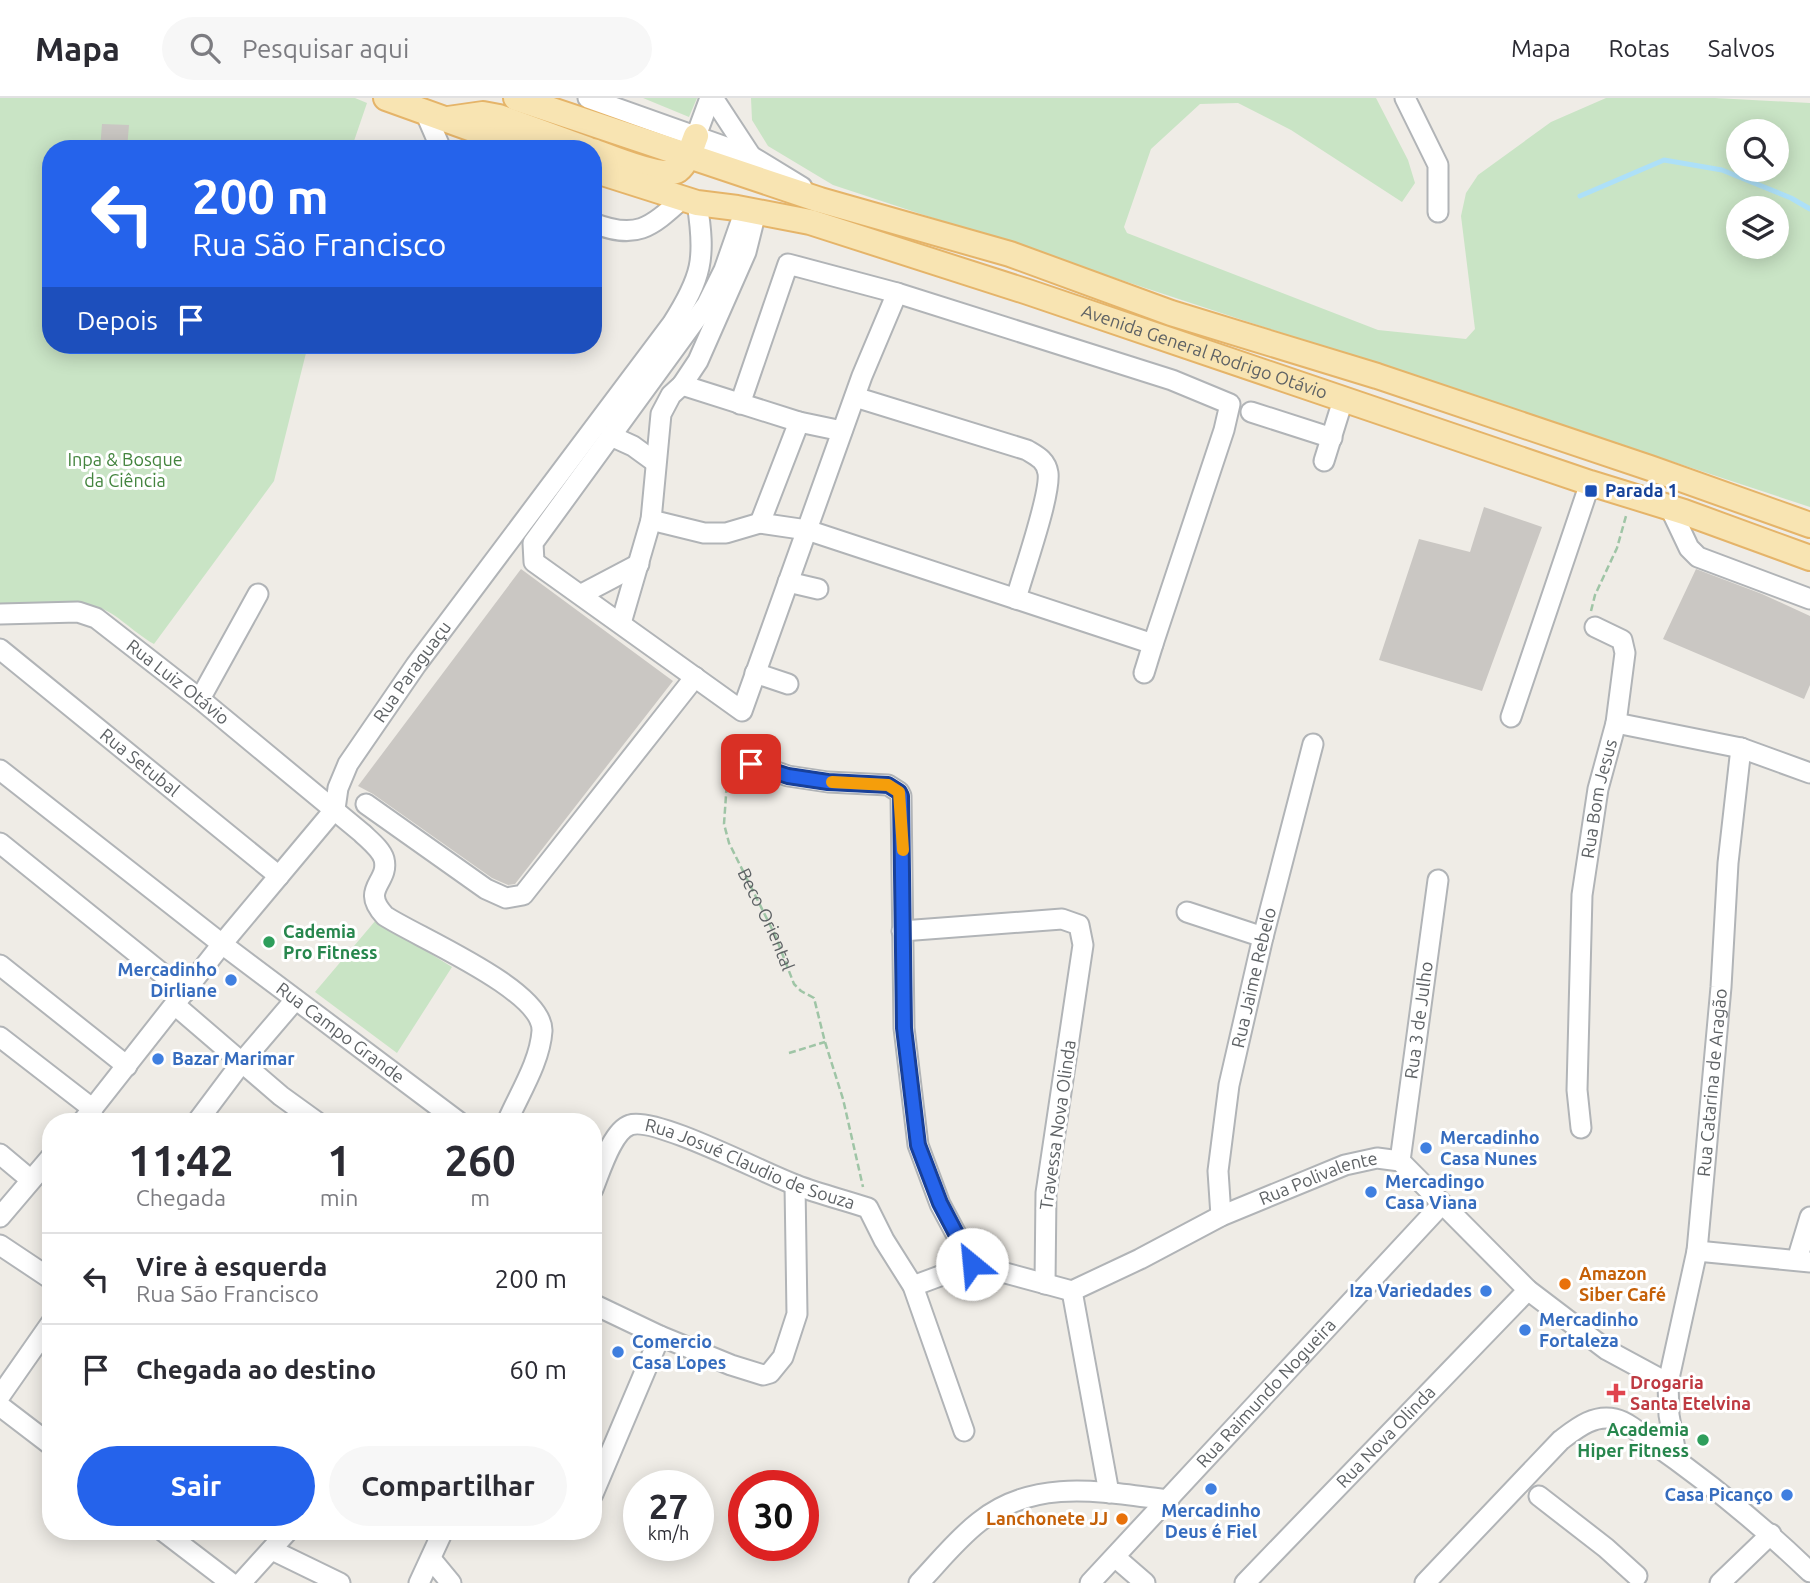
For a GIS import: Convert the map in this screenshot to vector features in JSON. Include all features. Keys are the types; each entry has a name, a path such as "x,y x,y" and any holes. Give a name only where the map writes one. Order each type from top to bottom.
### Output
{"main road":[{"path":"386,98 503,140"},
{"name":"Avenida General Rodrigo Otávio","path":"516,98 692,146 820,200 1010,254 1171,313 1377,376 1810,525"},
{"path":"436,116 483,114 560,140"},
{"path":"602,154 648,170 667,173 680,168 692,146"},
{"name":"Avenida General Rodrigo Otávio","path":"602,173 689,201 810,222 1028,292 1590,484 1670,508 1810,558"}],"street":[{"name":"Avenida General Rodrigo Otávio","path":"588,98 692,146 751,156 820,200"},
{"path":"692,146 711,98"},
{"path":"711,98 751,156"},
{"path":"1405,98 1438,165 1438,212"},
{"path":"436,116 440,140"},
{"path":"602,226 615,231 639,230 689,201"},
{"name":"Rua Paraguaçu","path":"90,1113 222,944 335,808 338,788 348,764 409,676 672,324 697,277 702,254 689,201"},
{"path":"621,623 651,520 661,414 671,396 698,361 731,289 746,252 751,211"},
{"path":"751,211 739,231 714,293 533,543 534,562 742,711 842,431 897,293"},
{"path":"740,404 788,264 897,293 1172,380 1230,404 1224,430 1144,673"},
{"path":"682,385 799,422 842,431"},
{"path":"855,397 1027,450 1044,460 1048,474 1046,494 1016,599"},
{"path":"1324,461 1343,400"},
{"path":"1251,412 1332,438"},
{"path":"760,523 799,422"},
{"path":"611,436 633,446 655,462"},
{"path":"1511,717 1590,484"},
{"path":"1670,508 1689,548 1698,557 1810,599"},
{"path":"651,520 704,533 726,533 760,523 807,530 1153,644"},
{"path":"582,594 639,564"},
{"path":"788,582 818,589"},
{"path":"200,699 258,594"},
{"name":"Rua Luiz Otávio","path":"0,614 78,612 96,618 335,808 383,856 384,869 374,894 374,903 385,916 507,986 541,1018 539,1047 511,1113"},
{"name":"Rua Bom Jesus","path":"1581,1128 1577,1090 1581,895 1598,789 1616,723 1625,644 1595,627"},
{"name":"Rua Setubal","path":"0,649 279,876"},
{"path":"755,673 788,684"},
{"path":"366,804 486,889 506,898 523,895 695,677"},
{"path":"1616,723 1741,748 1810,773"},
{"name":"Rua Jaime Rebelo","path":"1221,1216 1218,1171 1229,1085 1263,937 1314,744"},
{"name":"Rua Catarina de Aragão","path":"1677,1460 1668,1415 1668,1383 1697,1251 1728,863 1741,748"},
{"path":"751,764 788,776 840,783 888,785 899,792 903,853 904,1028 918,1145 940,1203 972,1264"},
{"name":"Rua Campo Grande","path":"0,770 222,944 447,1113"},
{"path":"0,843 180,998 242,1062 305,1113"},
{"name":"Rua 3 de Julho","path":"1400,1161 1438,880"},
{"path":"1187,912 1263,937"},
{"name":"Travessa Nova Olinda","path":"902,931 1062,919 1079,925 1082,932 1080,968 1046,1193 1045,1284"},
{"path":"0,965 127,1066"},
{"path":"204,1113 242,1062 295,1000"},
{"path":"0,1037 86,1113"},
{"name":"Rua Josué Claudio de Souza","path":"602,1168 614,1139 624,1128 639,1124 671,1132 795,1185 868,1208 884,1240 913,1286 964,1431"},
{"path":"0,1154 31,1180"},
{"name":"Rua Polivalente","path":"1072,1291 1221,1216 1345,1165 1377,1158 1400,1161 1528,1290 1607,1350 1668,1383"},
{"path":"0,1217 42,1167"},
{"path":"602,1308 730,1366 763,1375 770,1373 783,1357 797,1314 795,1185"},
{"name":"Rua Raimundo Nogueira","path":"1090,1583 1442,1204"},
{"path":"1697,1251 1804,1261 1810,1217"},
{"path":"0,1245 42,1273"},
{"path":"913,1286 972,1264 1072,1291 1109,1493"},
{"name":"Rua Nova Olinda","path":"1245,1583 1528,1290"},
{"path":"0,1396 42,1336"},
{"path":"602,1473 660,1336"},
{"path":"0,1406 42,1438"},
{"path":"1425,1583 1535,1466 1582,1424 1594,1419 1614,1419 1677,1460 1771,1534 1810,1572"},
{"path":"919,1583 979,1521 1021,1497 1047,1491 1109,1493 1169,1500"},
{"path":"1539,1496 1606,1548 1637,1581"},
{"path":"1720,1583 1771,1534"},
{"path":"175,1540 231,1583"},
{"path":"241,1583 280,1540"},
{"path":"419,1583 440,1540"},
{"path":"272,1550 340,1583"},
{"path":"1115,1557 1145,1583"},
{"path":"432,1560 451,1583"}],"path":[{"path":"1595,627 1591,620 1592,606 1617,548 1632,496"},
{"name":"Beco Oriental","path":"751,764 737,762 729,772 724,824 729,844 775,935 794,984 814,998 843,1099 868,1208"},
{"path":"789,1053 825,1042"}],"green space":[{"name":"Inpa & Bosque da Ciência","path":"0,98 355,98 367,103 354,140 42,140 42,354 306,354 274,481 154,644 116,616 91,605 0,607"},
{"path":"643,98 697,98 689,117"},
{"path":"751,98 1376,98 1408,160 1415,183 1402,202 1291,130 1238,103 1200,104 1151,149 1124,227 1127,233 1378,330 1466,339 1475,329 1461,216 1466,193 1478,175 1551,122 1606,98 1715,98 1810,103 1810,507 833,185 768,146 752,120"},
{"path":"376,920 452,967 397,1053 315,992"}],"building":[{"path":"102,124 129,125 128,140 101,140"},
{"path":"1484,507 1542,527 1482,691 1379,660 1419,539 1470,552"},
{"path":"521,569 673,681 515,884 508,885 492,878 358,786"},
{"path":"1696,569 1810,616 1810,685 1804,699 1663,639"}],"waterway":[{"path":"1580,196 1664,160 1722,170 1791,198 1810,209"}],"slow traffic":[{"path":"832,782 888,785 899,792 903,850"}],"place":[{"name":"Parada 1","path":"1591,491"},
{"name":"Cademia Pro Fitness","path":"269,942"},
{"name":"Mercadinho Dirliane","path":"231,980"},
{"name":"Bazar Marimar","path":"158,1059"},
{"name":"Mercadinho Casa Nunes","path":"1426,1148"},
{"name":"Mercadingo Casa Viana","path":"1371,1192"},
{"name":"Amazon Siber Café","path":"1565,1284"},
{"name":"Iza Variedades","path":"1486,1291"},
{"name":"Mercadinho Fortaleza","path":"1525,1330"},
{"name":"Comercio Casa Lopes","path":"618,1352"},
{"name":"Drogaria Santa Etelvina","path":"1616,1393"},
{"name":"Academia Hiper Fitness","path":"1703,1440"},
{"name":"Mercadinho Deus é Fiel","path":"1211,1489"},
{"name":"Casa Picanço","path":"1787,1495"},
{"name":"Lanchonete JJ","path":"1122,1519"}],"route":[{"path":"751,764 788,776 828,782 888,785 901,796 904,1028 918,1145 930,1182 972,1264"}]}
